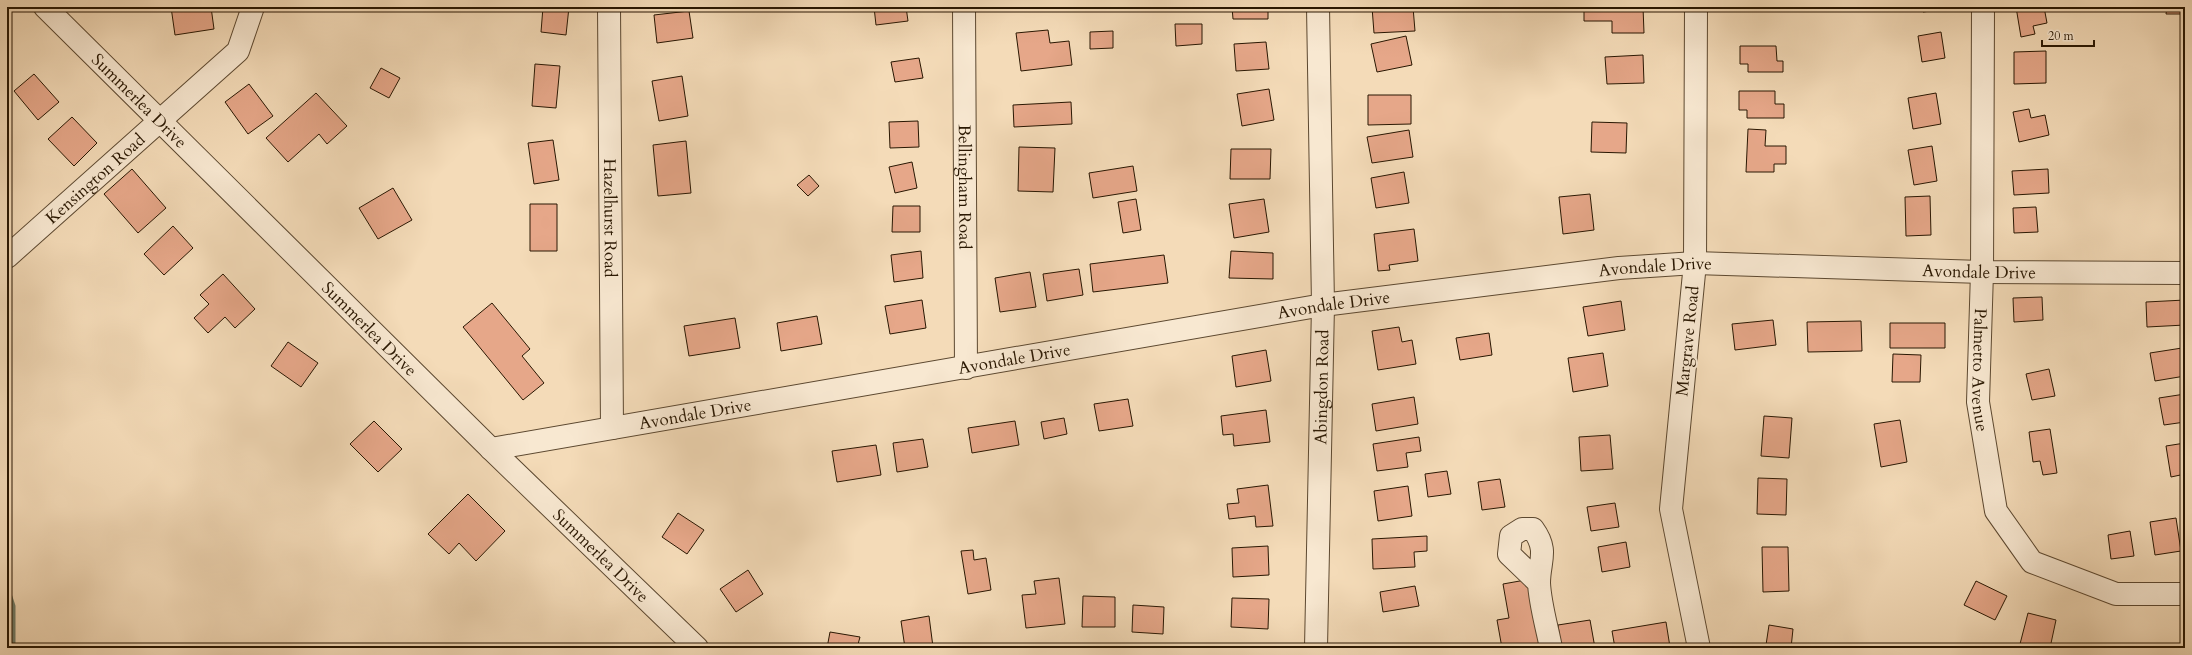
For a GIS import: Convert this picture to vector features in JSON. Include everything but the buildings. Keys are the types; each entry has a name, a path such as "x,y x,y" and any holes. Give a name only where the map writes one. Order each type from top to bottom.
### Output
{"street":[{"name":"Summerlea Drive","path":"45,7 491,449 697,648"},
{"name":"Kensington Road","path":"7,257 238,51 253,7"},
{"name":"Hazelhurst Road","path":"610,7 612,428"},
{"name":"Bellingham Road","path":"964,7 966,368"},
{"name":"Abingdon Road","path":"1316,648 1323,305 1318,7"},
{"name":"Margrave Road","path":"1696,7 1695,263 1671,509 1699,648"},
{"name":"Palmetto Avenue","path":"1983,7 1982,272 1978,402 1996,511 2032,562 2116,594 2185,594"},
{"name":"Avondale Drive","path":"491,449 1323,305 1619,268 1695,263 1982,272 2185,273"},
{"path":"1539,583 1550,648"}],"waterway":[{"path":"7,588 13,606 13,648"}]}
